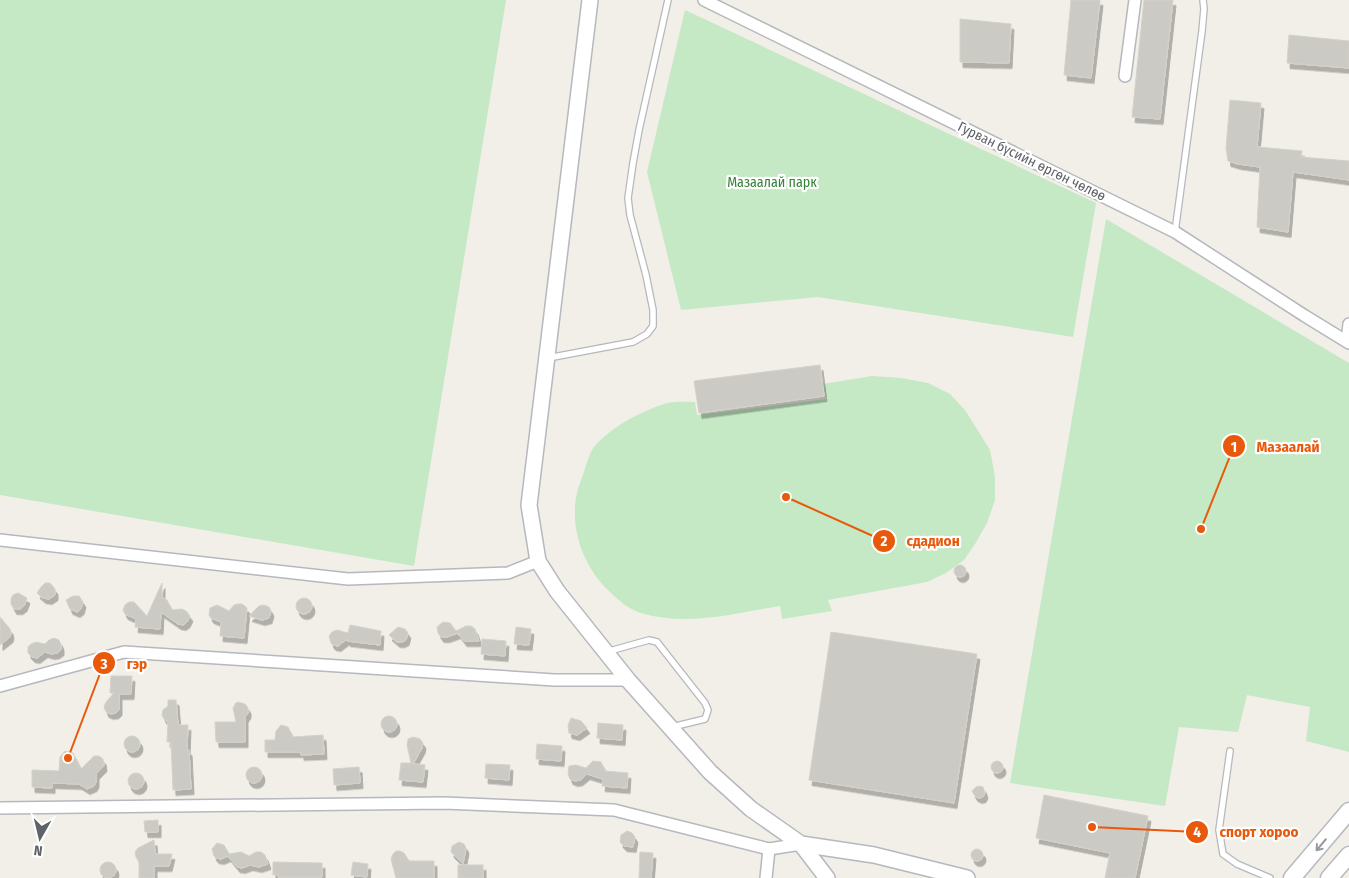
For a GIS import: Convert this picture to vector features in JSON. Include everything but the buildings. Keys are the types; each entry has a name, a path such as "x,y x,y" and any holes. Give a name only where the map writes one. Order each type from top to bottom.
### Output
{"main road":[{"path":"1292,878 1349,811"},
{"path":"1329,878 1349,855"}],"street":[{"path":"590,0 529,505 538,561 557,591 605,652 710,772 751,808 800,844 827,878"},
{"name":"Гурван бүсийн өргөн чөлөө","path":"704,0 1175,232 1348,342"},
{"path":"1125,76 1135,0"},
{"path":"1348,342 1349,324"},
{"path":"0,540 348,579 508,573 538,561"},
{"path":"0,686 124,652 554,680 628,680"},
{"path":"0,808 444,803 614,810 769,849 800,844 874,854 967,878"},
{"path":"766,878 769,849"}],"lane":[{"path":"547,358 633,342 647,334 653,326 653,310 630,216 628,198 638,130 668,0"},
{"path":"1175,232 1202,31 1203,0"},
{"path":"605,652 649,640 657,642 705,703 708,710 705,719 670,727"},
{"path":"1230,752 1219,830 1223,854 1237,864 1270,878"}],"green space":[{"path":"0,0 506,0 414,566 0,495"},
{"name":"Мазаалай парк","path":"685,10 1096,203 1073,337 818,297 681,310 647,172"},
{"path":"1106,219 1349,363 1349,752 1306,741 1310,707 1247,695 1238,732 1179,727 1165,806 1010,783"},
{"path":"872,376 901,378 928,383 950,394 965,410 990,450 995,477 995,500 987,523 964,560 946,573 927,582 828,600 832,611 782,619 780,606 693,619 658,617 633,610 613,595 601,582 586,560 581,547 577,534 575,507 579,486 592,450 609,433 645,411 671,402 695,402 697,415 826,399 823,384"}],"place":[{"name":"сдадион","path":"786,497"},
{"name":"Мазаалай","path":"1201,529"},
{"name":"гэр","path":"68,758"},
{"name":"спорт хороо","path":"1092,827"}]}
